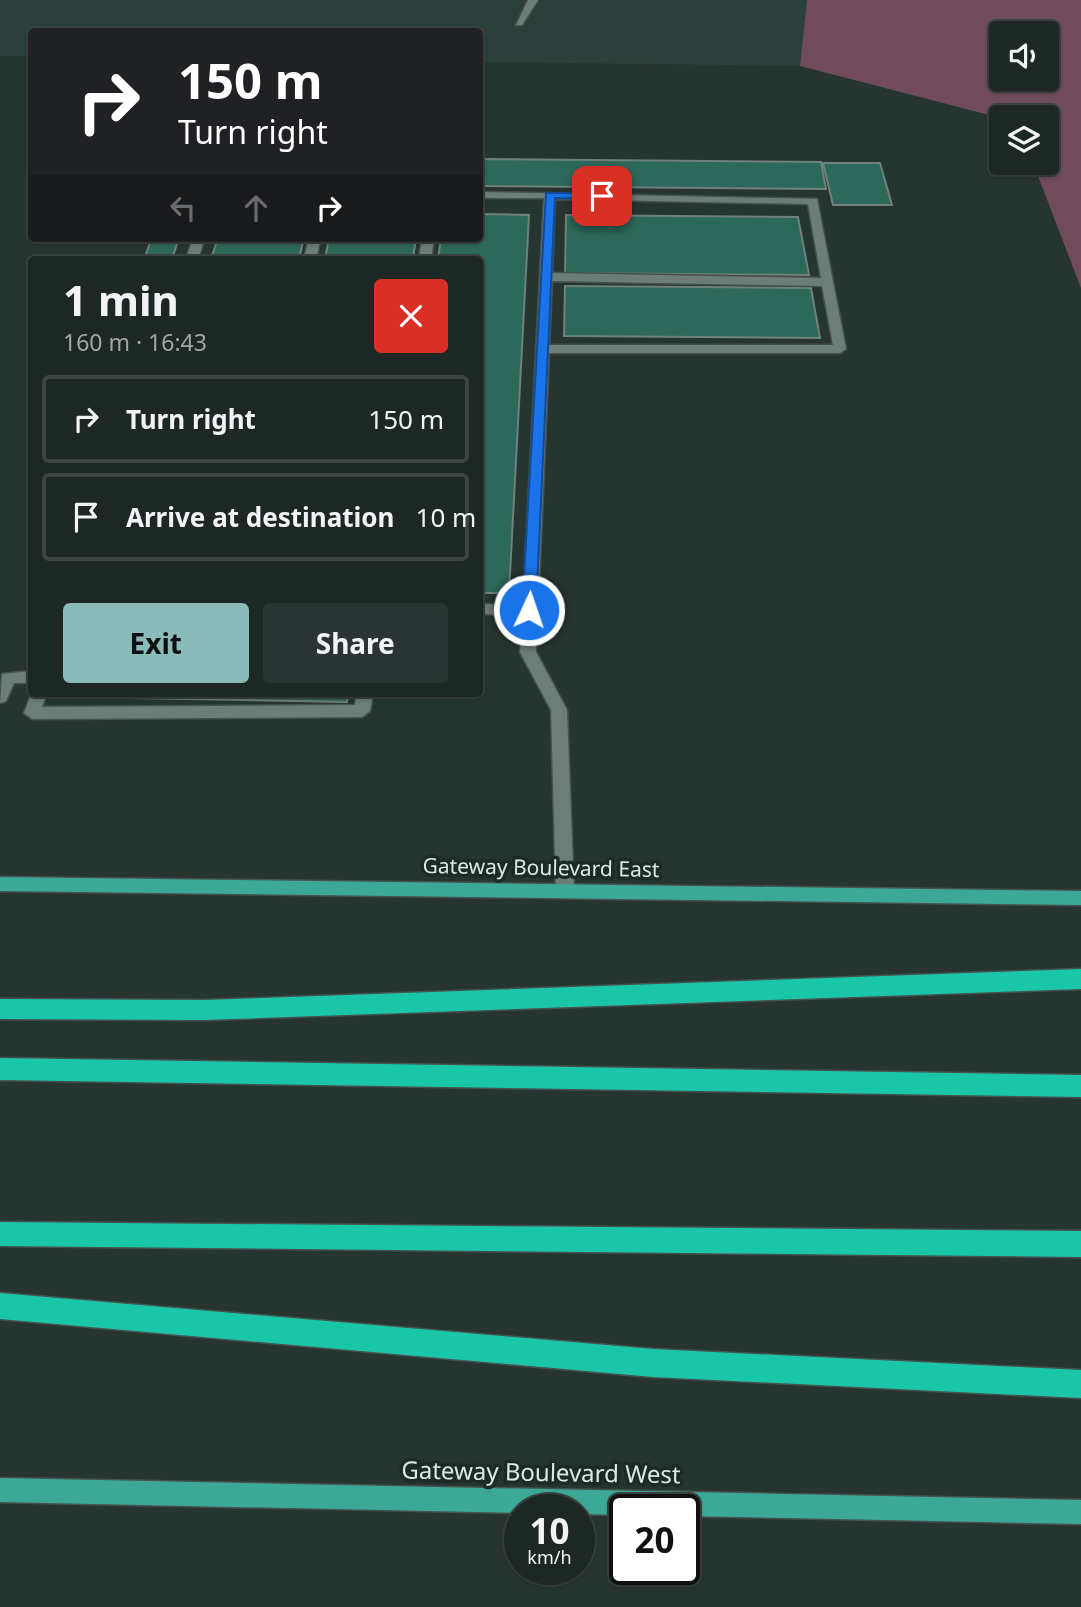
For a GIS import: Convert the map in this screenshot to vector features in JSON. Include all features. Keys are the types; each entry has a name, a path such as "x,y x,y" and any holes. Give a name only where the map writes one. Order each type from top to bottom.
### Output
{"highway":[{"path":"0,1009 204,1010 1081,979"},
{"path":"0,1069 1081,1086"},
{"path":"0,1234 1081,1244"},
{"path":"0,1306 653,1363 1081,1384"}],"main road":[{"name":"Gateway Boulevard East","path":"0,884 1081,898"},
{"name":"Gateway Boulevard West","path":"0,1490 1081,1512"}],"lane":[{"path":"519,23 533,0"},
{"path":"483,195 813,201 840,349 542,349"},
{"path":"550,195 528,652 559,710 565,892"},
{"path":"545,277 828,282"},
{"path":"483,609 529,610"},
{"path":"0,697 8,678 28,677"},
{"path":"38,697 32,713 362,711 364,697"}],"shaded area":[{"path":"0,0 807,0 800,66 483,62 483,28 28,28 28,56 0,56"},
{"path":"807,0 1081,0 1081,288 1038,175 1059,175 1059,105 989,105 989,115 800,66"}],"building":[{"path":"483,159 821,162 826,189 483,186"},
{"path":"823,163 880,163 892,205 833,205"},
{"path":"483,214 529,215 509,593 483,593 483,256 438,256 440,242 483,242"},
{"path":"566,215 798,217 809,275 565,273"},
{"path":"150,242 178,242 173,256 145,256"},
{"path":"217,242 303,242 300,256 212,256"},
{"path":"328,242 415,242 413,256 326,256"},
{"path":"565,286 811,288 820,338 564,336"},
{"path":"73,697 348,697 347,702"}],"route":[{"path":"529,610 550,195 602,196"}]}
